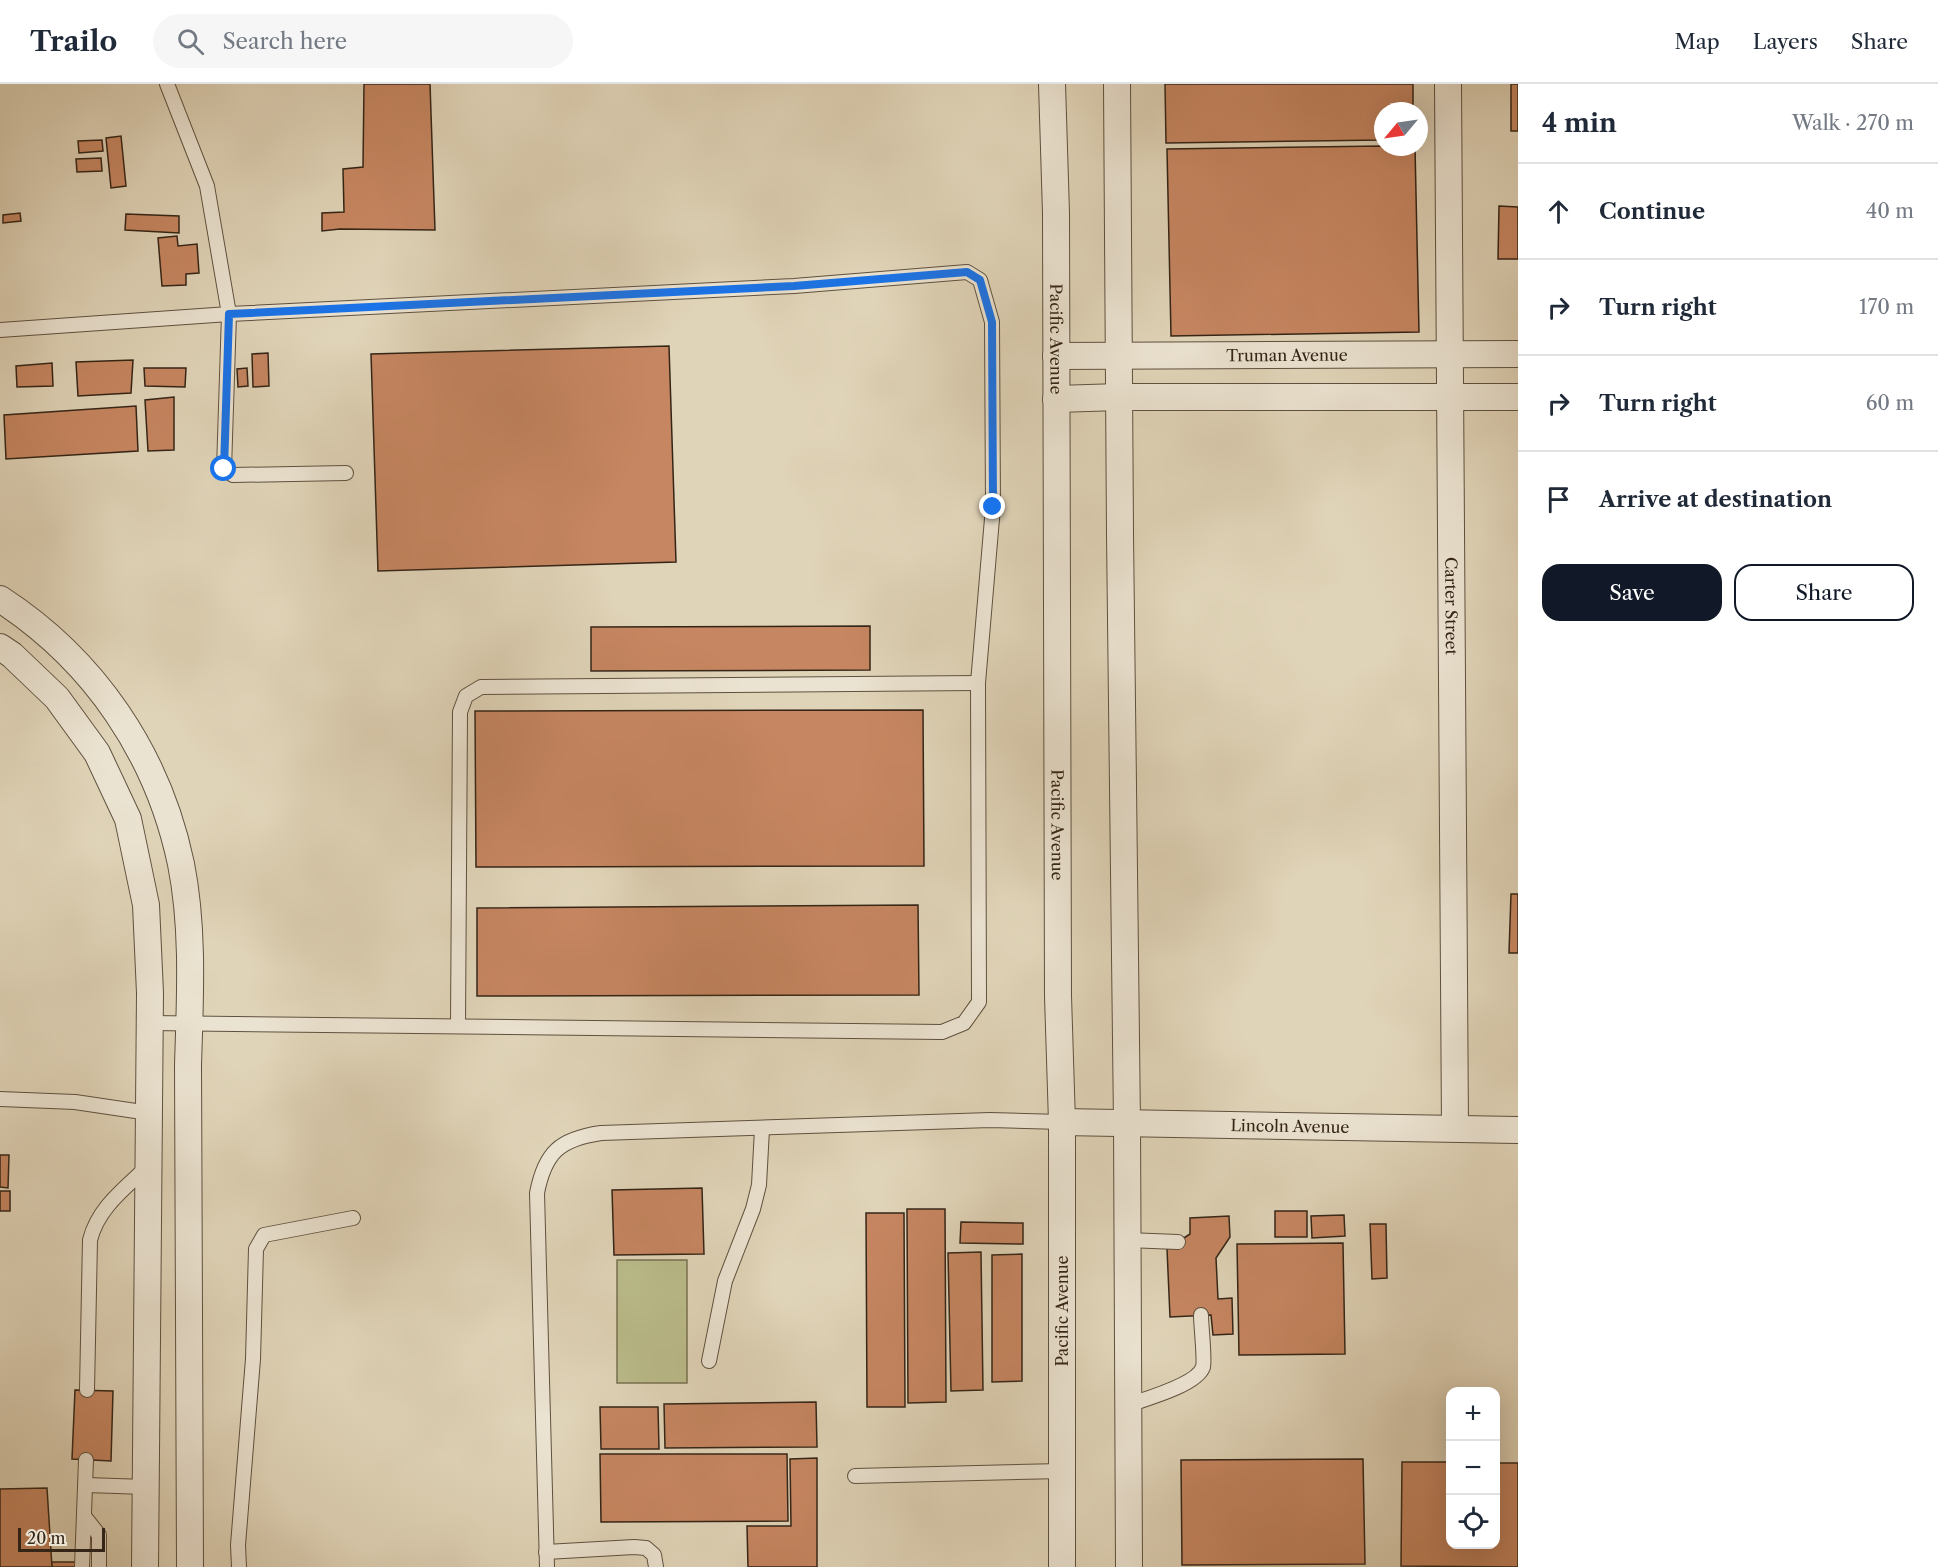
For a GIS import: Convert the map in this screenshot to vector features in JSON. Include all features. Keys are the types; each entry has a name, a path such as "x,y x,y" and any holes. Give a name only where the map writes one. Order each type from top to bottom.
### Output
{"street":[{"name":"Pacific Avenue","path":"1052,84 1056,213 1058,996 1062,1122 1062,1567"},
{"path":"1117,84 1129,1567"},
{"name":"Carter Street","path":"1448,84 1455,1128"},
{"name":"Truman Avenue","path":"1056,356 1518,354"},
{"path":"1056,399 1518,397"},
{"path":"0,599 55,640 97,684 139,747 166,810 181,865 188,925 190,1567"},
{"path":"0,647 12,655 57,698 97,753 128,819 146,905 150,993 145,1567"},
{"name":"Lincoln Avenue","path":"1062,1122 1518,1130"}],"lane":[{"path":"166,84 207,186 229,314 224,469 234,475 346,473"},
{"path":"0,330 229,314 794,286 967,272 980,280 992,322 993,507 978,683 979,1002 964,1023 942,1032 149,1023"},
{"path":"458,1026 460,712 466,696 481,687 978,683"},
{"path":"0,1099 75,1102 149,1113"},
{"path":"547,1567 537,1193 540,1174 548,1158 561,1146 578,1137 601,1133 990,1120 1062,1122"},
{"path":"709,1361 725,1281 753,1209 759,1185 762,1129"},
{"path":"87,1390 90,1240 102,1211 149,1166"},
{"path":"239,1567 238,1545 253,1359 256,1249 264,1235 353,1218"},
{"path":"1127,1240 1178,1242"},
{"path":"1128,1405 1185,1384 1196,1376 1203,1367 1201,1315"},
{"path":"82,1567 86,1460"},
{"path":"855,1476 1062,1471"},
{"path":"86,1485 146,1487"},
{"path":"84,1516 99,1535 99,1567"},
{"path":"546,1552 646,1548 654,1555 656,1567"}],"green space":[{"path":"617,1260 687,1260 687,1383 617,1383"}],"building":[{"path":"364,84 430,84 435,230 340,229 322,231 322,213 344,212 343,169 363,167"},
{"path":"1165,84 1413,84 1413,102 1374,102 1374,140 1166,143"},
{"path":"1511,84 1518,84 1518,131 1511,131"},
{"path":"121,136 126,186 111,188 106,138"},
{"path":"102,140 103,151 79,153 78,141"},
{"path":"1374,146 1374,156 1415,156 1419,332 1171,336 1167,149"},
{"path":"101,158 102,171 77,172 76,159"},
{"path":"1499,206 1518,207 1518,259 1498,259"},
{"path":"20,213 21,221 3,223 3,215"},
{"path":"126,214 179,216 179,233 125,230"},
{"path":"177,236 178,246 197,244 199,273 186,274 186,285 162,286 158,238"},
{"path":"669,346 676,562 378,571 371,354"},
{"path":"268,353 269,386 253,387 252,354"},
{"path":"133,360 131,393 78,396 76,362"},
{"path":"52,363 53,386 17,387 16,366"},
{"path":"144,368 186,368 185,387 145,386"},
{"path":"247,368 248,386 238,387 237,369"},
{"path":"174,397 174,450 148,451 145,400"},
{"path":"136,406 138,451 6,459 4,415"},
{"path":"870,626 870,670 591,671 591,627"},
{"path":"923,710 924,866 476,867 475,711"},
{"path":"1511,894 1518,894 1518,953 1509,953"},
{"path":"918,905 919,995 477,996 477,908"},
{"path":"0,1155 9,1155 8,1188 0,1187"},
{"path":"702,1188 704,1254 614,1255 612,1190"},
{"path":"0,1191 10,1191 10,1211 0,1211"},
{"path":"907,1209 945,1209 946,1402 908,1403"},
{"path":"1275,1211 1307,1211 1307,1237 1275,1237"},
{"path":"866,1213 904,1213 905,1407 867,1407"},
{"path":"1344,1215 1345,1236 1312,1238 1311,1216"},
{"path":"1229,1216 1230,1237 1216,1258 1218,1299 1232,1298 1233,1334 1213,1335 1211,1315 1170,1317 1167,1249 1190,1234 1190,1218"},
{"path":"961,1222 1023,1223 1023,1244 960,1243"},
{"path":"1370,1224 1386,1224 1387,1278 1372,1279"},
{"path":"1343,1243 1345,1354 1239,1355 1237,1244"},
{"path":"981,1252 983,1390 951,1391 948,1253"},
{"path":"1022,1254 1022,1381 992,1382 992,1255"},
{"path":"75,1390 113,1391 111,1461 72,1459"},
{"path":"816,1402 817,1447 665,1448 664,1404"},
{"path":"600,1407 658,1407 659,1449 601,1449"},
{"path":"600,1454 787,1454 788,1521 601,1522"},
{"path":"817,1458 817,1567 748,1567 747,1526 791,1526 790,1459"},
{"path":"1363,1459 1365,1564 1182,1565 1181,1460"},
{"path":"1402,1462 1446,1462 1446,1549 1500,1549 1500,1463 1518,1463 1518,1567 1401,1566"},
{"path":"47,1488 52,1567 0,1567 0,1489"},
{"path":"52,1562 89,1562 89,1567 52,1567"}],"route":[{"path":"224,469 229,314 794,286 967,272 980,280 992,322 993,507"}]}
